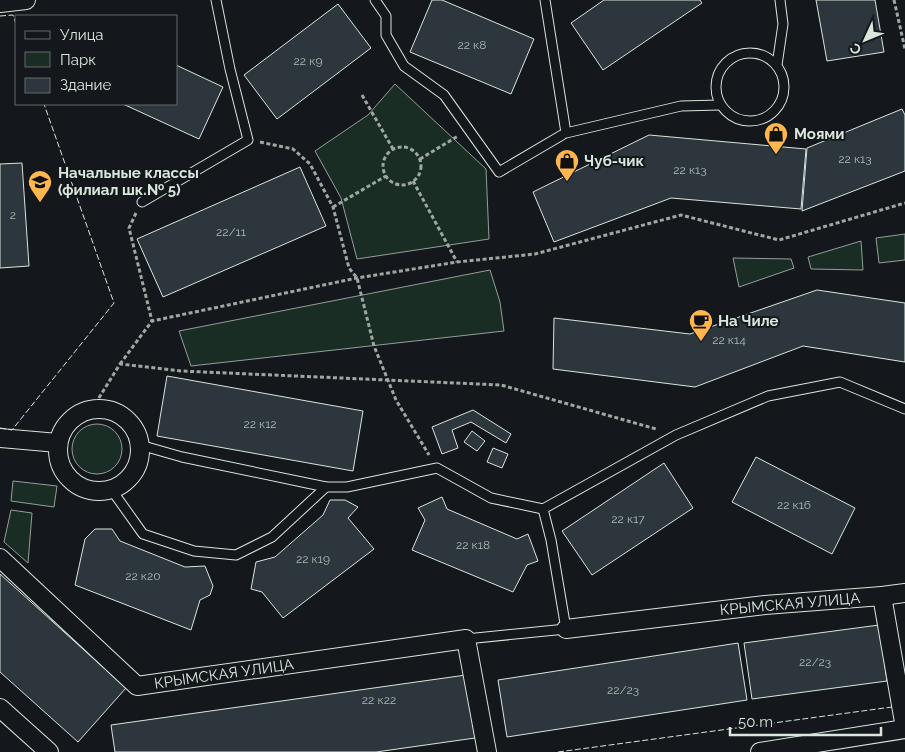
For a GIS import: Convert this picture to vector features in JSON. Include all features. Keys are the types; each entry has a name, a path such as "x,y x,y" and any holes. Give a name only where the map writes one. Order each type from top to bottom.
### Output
{"street":[{"path":"0,3 26,0"},
{"path":"92,409 112,411 128,420 137,432 140,445 139,460 134,472 124,482 111,489 98,491 84,488 72,480 63,469 58,456 58,443 62,431 70,420 80,413 92,409"},
{"path":"0,438 58,443"},
{"name":"КРЫМСКАЯ УЛИЦА","path":"0,558 137,686 466,639"},
{"path":"882,596 905,593"},
{"name":"КРЫМСКАЯ УЛИЦА","path":"566,629 765,605 882,596 905,729"},
{"path":"466,639 488,752"},
{"path":"0,708 49,752"},
{"path":"760,752 905,729"}],"lane":[{"path":"142,202 248,140 230,69 216,0"},
{"path":"375,0 386,16 386,35 404,66 444,95 499,172 562,135"},
{"path":"545,0 566,133 681,106 720,105"},
{"path":"777,65 783,24 780,0"},
{"path":"746,52 758,53 768,57 777,65 783,75 784,92 778,107 770,115 760,120 743,120 728,114 720,105 715,83 718,71 725,62 735,55 746,52"},
{"path":"140,445 182,457 326,487 347,486 437,468 492,498 543,509 676,435 768,396 840,382 905,409"},
{"path":"111,489 143,534 194,551 236,555 272,537 326,487"},
{"path":"543,509 551,540 566,629"},
{"name":"КРЫМСКАЯ УЛИЦА","path":"466,639 566,629"}],"path":[{"path":"894,0 905,49"},
{"path":"362,95 393,149"},
{"path":"420,159 468,130"},
{"path":"248,140 292,149 310,164 333,208 349,268 358,278 374,346 388,381 396,400 437,468"},
{"path":"405,147 416,153 420,159 420,171 413,181 402,185 390,181 386,176 384,158 393,149 405,147"},
{"path":"333,208 386,176"},
{"path":"413,181 457,262"},
{"path":"142,202 129,228 152,321"},
{"path":"92,409 120,364 152,321 358,278 457,262 535,254 681,215 780,240 905,203"},
{"path":"120,364 182,371 501,385 676,435"}],"green space":[{"path":"395,84 486,169 489,239 357,259 341,198 315,151 368,115"},
{"path":"905,234 905,260 879,263 876,238"},
{"path":"861,241 863,270 811,269 808,257"},
{"path":"733,258 791,259 794,268 739,287"},
{"path":"490,270 500,302 504,331 191,366 179,331"},
{"path":"97,424 111,428 118,435 122,449 118,463 111,470 97,474 83,470 76,463 72,449 76,435 83,428"},
{"path":"13,481 57,486 54,507 11,501"},
{"path":"11,510 32,513 28,563 4,542"}],"building":[{"path":"432,0 442,0 534,39 511,94 410,52"},
{"path":"604,0 700,0 702,3 603,70 571,23"},
{"path":"816,0 875,0 884,52 827,61"},
{"path":"338,4 371,48 277,119 244,75"},
{"path":"178,66 223,87 199,139 125,105 178,105"},
{"path":"902,109 905,115 905,171 802,211 807,148"},
{"path":"649,135 806,149 801,209 671,198 554,242 533,192"},
{"path":"22,163 29,266 0,268 0,164"},
{"path":"300,167 326,226 163,297 137,239"},
{"path":"817,290 905,303 905,362 803,346 695,387 553,369 554,318 690,334"},
{"path":"167,376 363,411 353,471 157,436"},
{"path":"473,410 511,434 506,443 471,422 452,430 458,448 442,454 432,427"},
{"path":"472,431 485,441 477,451 464,442"},
{"path":"493,448 508,454 502,468 487,462"},
{"path":"756,457 855,508 832,554 732,502"},
{"path":"664,463 693,508 592,575 562,531"},
{"path":"442,497 447,509 517,539 528,534 538,561 527,565 513,592 412,550 425,520 418,508"},
{"path":"330,500 345,500 358,507 348,518 374,549 283,618 262,592 251,589 256,562 275,557 323,515"},
{"path":"95,529 112,529 120,541 185,567 205,566 213,586 210,595 200,600 191,630 75,585 85,539"},
{"path":"0,574 126,688 78,742 0,672"},
{"path":"879,625 887,681 752,699 744,643"},
{"path":"738,643 747,700 507,737 498,680"},
{"path":"466,675 475,738 376,752 115,752 111,725"}],"fence":[{"path":"0,16 13,15 15,21"},
{"path":"0,428 12,430 114,303 44,105"},
{"path":"558,752 892,707"}],"place":[{"name":"Моями","path":"776,155"},
{"name":"Чуб-чик","path":"567,182"},
{"name":"Начальные классы (филиал шк.№ 5)","path":"40,203"},
{"name":"На Чиле","path":"701,342"}]}
